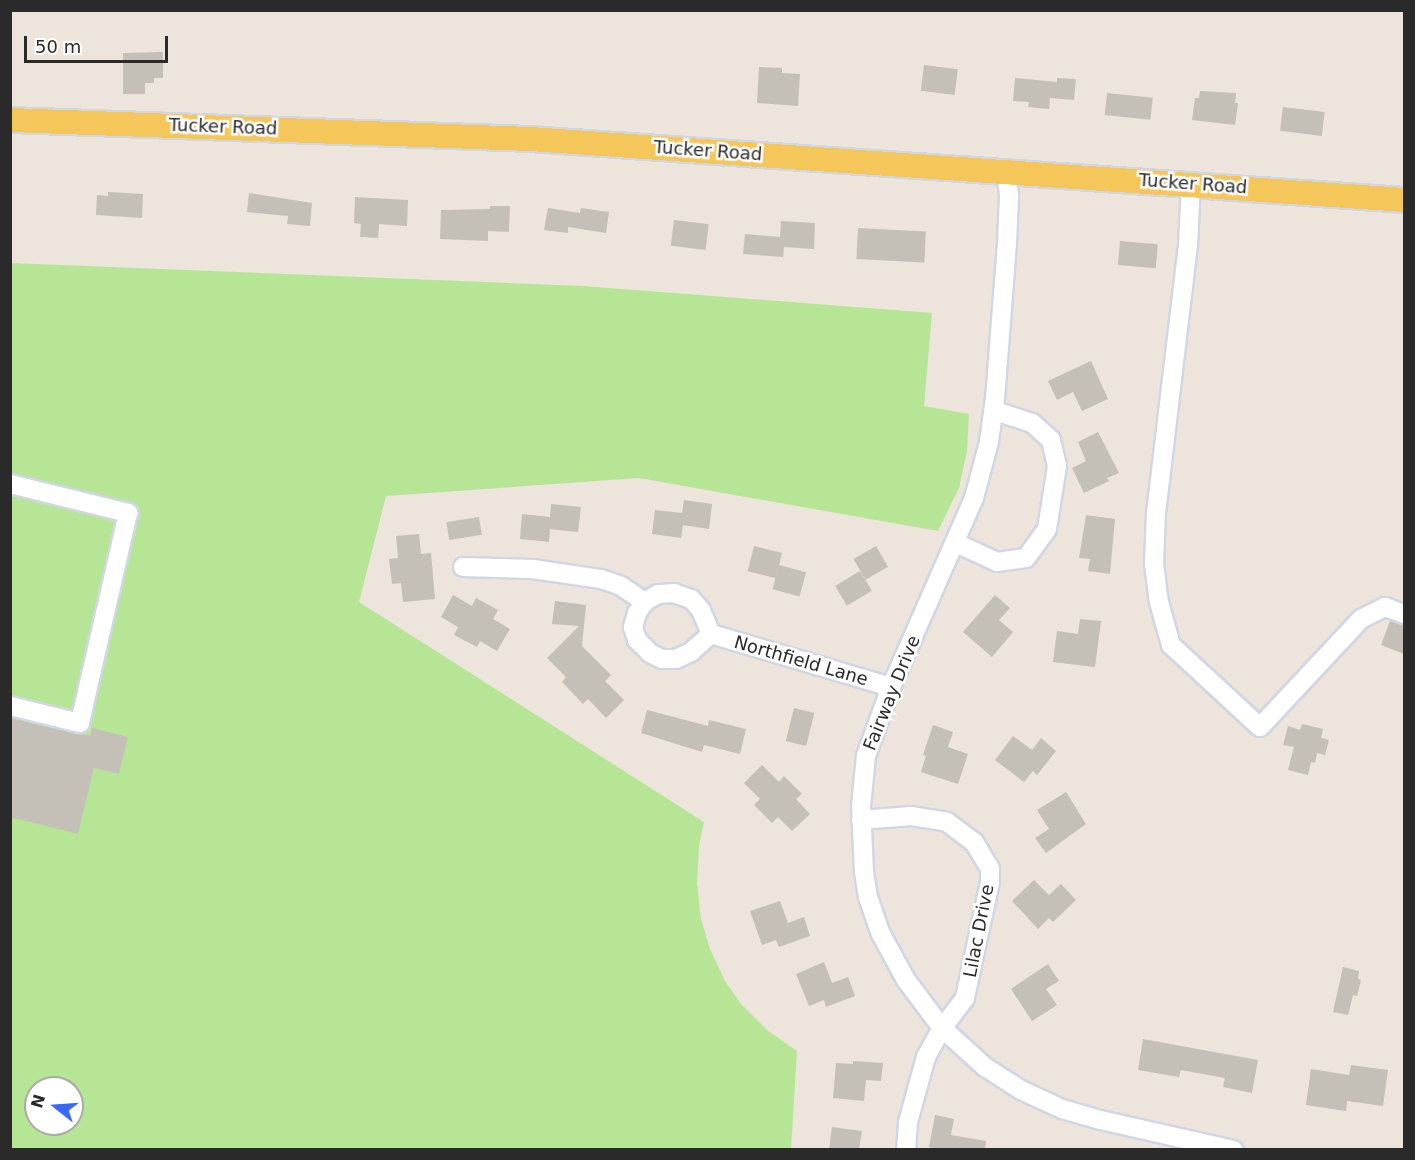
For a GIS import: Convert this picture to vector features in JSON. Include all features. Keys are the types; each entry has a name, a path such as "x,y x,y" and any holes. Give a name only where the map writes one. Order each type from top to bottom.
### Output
{"main road":[{"name":"Tucker Road","path":"10,120 496,137 1404,200"}],"street":[{"name":"Fairway Drive","path":"1006,171 1009,197 994,411 981,476 956,543 891,687 866,756 862,778 861,820 868,897 880,934 897,966 942,1028 970,1055 1002,1078 1062,1109 1234,1149"},
{"path":"1191,184 1188,245 1156,522 1154,563 1160,602 1171,645 1260,727 1360,619 1385,607 1404,614"},
{"path":"956,543 997,562 1026,558 1047,529 1057,465 1051,440 1032,423 994,411"},
{"path":"10,484 128,513 80,723 10,706"},
{"path":"463,567 532,569 601,579 621,586 645,602"},
{"name":"Northfield Lane","path":"674,593 691,599 701,610 711,634 691,652 676,659 662,658 650,653 637,640 633,627 637,613 645,602 658,594 674,593"},
{"name":"Northfield Lane","path":"711,634 891,687"},
{"name":"Lilac Drive","path":"861,820 911,816 947,822 974,842 990,869 990,882 965,998 942,1028 917,1081 908,1122 906,1149"}],"green space":[{"path":"11,263 583,286 932,313 924,406 969,414 967,451 959,488 938,531 639,478 386,496 359,602 704,822 699,846 697,884 701,919 710,949 725,981 741,1004 768,1031 797,1051 791,1149 11,1150"}],"building":[{"path":"163,52 163,78 154,78 154,83 145,83 145,94 123,94 123,53"},
{"path":"924,65 958,69 955,95 921,91"},
{"path":"759,67 782,68 782,73 800,74 798,106 757,103"},
{"path":"1015,78 1057,82 1057,78 1076,79 1074,100 1050,98 1049,109 1028,107 1029,102 1013,101"},
{"path":"1200,91 1236,93 1235,103 1238,103 1235,125 1192,120 1195,98 1199,98"},
{"path":"1107,93 1153,98 1150,120 1105,115"},
{"path":"1283,107 1325,112 1322,136 1280,131"},
{"path":"108,192 143,194 142,218 96,215 97,195 108,196"},
{"path":"249,193 312,203 310,226 287,224 288,216 247,212"},
{"path":"355,197 408,200 407,226 379,224 378,238 360,237 361,224 354,223"},
{"path":"490,206 510,206 509,232 488,231 488,241 440,239 441,210 490,209"},
{"path":"548,208 580,213 581,208 609,212 606,233 568,227 568,233 544,230"},
{"path":"674,220 709,224 706,250 671,246"},
{"path":"781,221 815,223 814,249 784,247 783,257 743,254 745,234 780,237"},
{"path":"858,228 926,232 924,263 856,259"},
{"path":"1120,241 1158,244 1156,268 1118,265"},
{"path":"1091,361 1108,399 1082,411 1073,392 1057,400 1048,381"},
{"path":"1098,432 1119,473 1107,478 1109,481 1084,493 1072,468 1086,461 1078,442"},
{"path":"684,500 712,504 709,529 683,525 681,538 652,534 655,510 682,513"},
{"path":"551,504 581,507 578,532 550,529 549,542 520,539 522,514 550,517"},
{"path":"1086,515 1115,519 1110,574 1088,571 1090,559 1079,558"},
{"path":"479,517 482,535 449,540 446,522"},
{"path":"419,534 421,554 431,553 435,599 403,602 401,583 392,584 389,559 398,558 396,536"},
{"path":"754,546 782,553 776,578 748,571"},
{"path":"876,546 888,567 865,580 853,559"},
{"path":"779,565 806,572 800,596 773,589"},
{"path":"860,571 872,591 847,606 835,586"},
{"path":"453,595 472,606 476,598 498,610 493,619 510,629 497,651 480,641 477,647 454,635 458,627 441,617"},
{"path":"995,595 1010,608 999,620 1013,632 992,657 963,632"},
{"path":"555,601 586,605 582,646 611,675 605,681 624,700 606,718 588,699 583,704 562,682 566,677 547,658 579,626 552,624"},
{"path":"1080,619 1101,621 1095,667 1053,662 1057,631 1078,634"},
{"path":"1390,621 1404,626 1404,654 1381,645"},
{"path":"794,708 814,713 806,746 786,741"},
{"path":"647,710 708,726 709,720 746,729 740,754 704,745 702,752 641,733"},
{"path":"10,718 77,734 90,736 92,728 128,737 119,774 94,768 78,834 10,817"},
{"path":"1302,724 1323,729 1321,738 1329,740 1325,755 1317,753 1315,763 1311,762 1308,775 1288,770 1294,747 1283,745 1288,726 1300,730"},
{"path":"933,725 953,732 948,747 968,754 958,784 921,772 926,756 923,755"},
{"path":"1013,736 1032,750 1041,738 1056,751 1037,775 1033,771 1024,782 995,760"},
{"path":"762,765 779,782 784,776 802,794 796,799 810,814 792,831 778,817 772,823 754,805 760,799 744,783"},
{"path":"1066,792 1086,824 1046,853 1035,838 1049,829 1037,810"},
{"path":"1034,880 1049,895 1061,884 1076,900 1053,922 1049,918 1038,929 1012,901"},
{"path":"780,901 788,923 804,917 810,936 779,947 776,940 762,945 750,911"},
{"path":"824,962 832,983 848,977 855,996 826,1007 824,1000 809,1006 796,974"},
{"path":"1048,964 1059,981 1046,989 1057,1005 1032,1021 1011,989"},
{"path":"1343,967 1359,971 1358,979 1361,980 1357,996 1353,995 1348,1015 1333,1012"},
{"path":"1143,1039 1258,1060 1252,1093 1223,1087 1225,1078 1181,1070 1179,1077 1138,1070"},
{"path":"853,1061 883,1063 881,1081 866,1080 864,1101 833,1098 836,1063 853,1064"},
{"path":"1351,1065 1388,1070 1383,1106 1347,1101 1346,1111 1306,1105 1311,1069 1349,1075"},
{"path":"935,1115 954,1119 951,1135 986,1141 985,1149 933,1149 929,1147"},
{"path":"832,1127 862,1131 859,1149 829,1149"}]}
